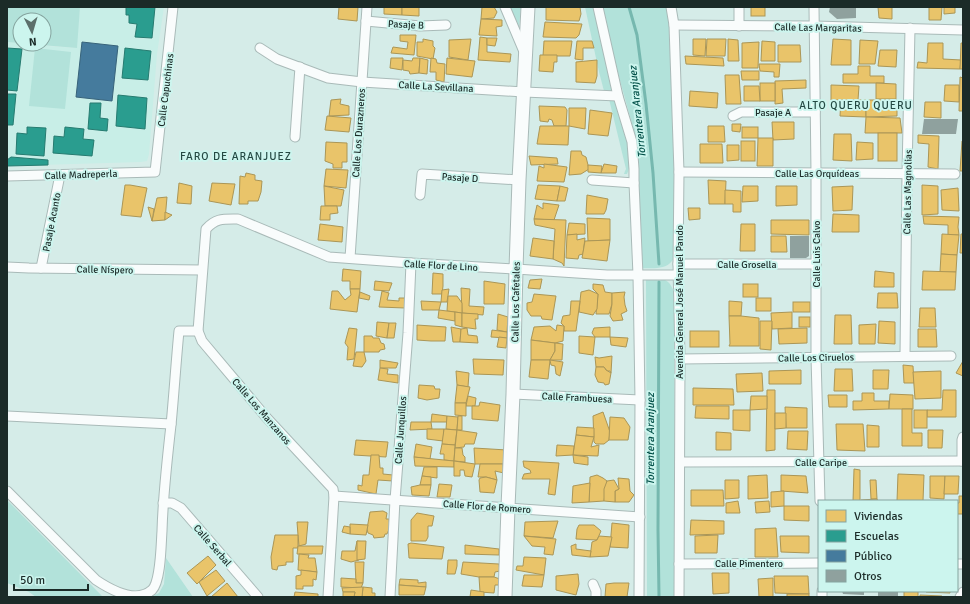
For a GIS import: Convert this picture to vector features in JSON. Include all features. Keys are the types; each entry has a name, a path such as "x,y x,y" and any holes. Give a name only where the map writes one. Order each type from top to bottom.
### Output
{"main road":[{"name":"Calle Los Cafetales","path":"505,597 514,394 519,180 528,7"}],"street":[{"name":"Calle Capuchinas","path":"155,172 173,7"},
{"name":"Calle Los Durazneros","path":"350,258 367,7"},
{"path":"505,7 525,55"},
{"path":"598,7 618,96 632,142 634,170 638,275 640,400 640,597"},
{"name":"Avenida General José Manuel Pando","path":"671,7 674,25 679,172 679,597"},
{"path":"739,7 739,26"},
{"name":"Calle Luis Calvo","path":"814,7 816,357 820,500"},
{"name":"Pasaje B","path":"366,21 420,26 446,25"},
{"name":"Calle Las Margaritas","path":"674,25 814,26 963,30"},
{"name":"Calle Las Magnolias","path":"905,356 910,28"},
{"name":"Calle La Sevillana","path":"260,48 277,59 328,78 362,82 618,96"},
{"path":"295,137 300,67"},
{"name":"Pasaje A","path":"733,116 741,112 815,112"},
{"name":"Calle Madreperla","path":"7,176 155,172"},
{"name":"Calle Las Orquídeas","path":"679,172 955,174"},
{"name":"Pasaje D","path":"420,195 422,174 519,180"},
{"name":"Pasaje Acanto","path":"41,268 60,175"},
{"path":"592,180 634,183"},
{"name":"Calle Flor de Lino","path":"202,270 206,229 212,222 223,219 238,219 329,257 607,275 679,275"},
{"name":"Calle Junquillos","path":"390,597 395,500 408,333 411,263"},
{"name":"Calle Grosella","path":"678,264 816,264"},
{"name":"Calle Níspero","path":"7,267 202,270"},
{"path":"7,491 96,580 109,589 122,594 136,596 146,594 153,589 157,581 161,554 163,503 179,331 198,331 202,270"},
{"name":"Calle Los Manzanos","path":"198,331 202,341 266,417 333,489 334,496"},
{"name":"Calle Los Ciruelos","path":"680,358 951,356"},
{"name":"Calle Frambuesa","path":"514,394 640,400"},
{"path":"7,416 171,424"},
{"path":"962,461 963,437"},
{"name":"Calle Caripe","path":"680,462 962,461"},
{"path":"328,597 334,496"},
{"name":"Calle Flor de Romero","path":"334,496 640,517"},
{"name":"Calle Serbal","path":"163,503 172,503 181,508 258,597"},
{"name":"Calle Pimentero","path":"679,564 818,563"},
{"path":"593,584 596,591 596,597"},
{"path":"960,597 963,592"}],"shaded area":[{"path":"7,7 80,7 77,48 52,46 52,12 12,12 12,42 7,42"},
{"path":"80,7 164,7 157,54 149,154 147,161 7,166 7,42 12,42 12,52 52,52 52,46 76,48"},
{"path":"510,7 521,7 519,26"},
{"path":"585,7 594,7 613,91 604,91"},
{"path":"602,7 667,7 675,176 675,256 670,263 662,267 634,268 638,176 637,142 616,66"},
{"path":"52,50 71,52 65,109 29,106 35,52 52,52"},
{"path":"609,99 616,100 627,137 630,158 627,174 624,174 626,169"},
{"path":"660,279 666,281 672,287 674,292 675,597 647,597 646,280"},
{"path":"7,500 102,596 105,597 36,597 29,592 7,583"},
{"path":"166,558 193,597 151,597 159,593 164,584"}],"building: Viviendas":[{"path":"339,7 358,7 357,21 338,19"},
{"path":"384,7 402,7 402,15 384,14"},
{"path":"402,7 419,7 419,16 402,15"},
{"path":"482,7 494,7 497,12 494,18 481,19"},
{"path":"546,7 580,7 581,14 579,21 546,20"},
{"path":"751,7 765,7 765,16 751,16"},
{"path":"878,7 892,7 892,19 879,18"},
{"path":"929,7 942,7 941,20 929,20"},
{"path":"944,7 955,7 955,13 944,14"},
{"path":"481,19 502,20 502,26 496,27 497,36 479,35"},
{"path":"545,22 582,24 579,35 576,38 543,37"},
{"path":"400,35 416,35 414,55 391,53 393,47 407,49 408,42 400,41"},
{"path":"480,37 487,38 487,52 511,54 510,62 478,60"},
{"path":"487,38 497,38 495,46 487,45"},
{"path":"423,39 433,41 433,46 435,48 433,59 417,56 417,42 423,42"},
{"path":"471,39 468,60 449,57 449,40"},
{"path":"693,39 706,39 705,56 693,55"},
{"path":"707,39 726,39 725,56 706,56"},
{"path":"728,39 738,40 739,61 728,61"},
{"path":"833,39 851,40 851,65 831,65"},
{"path":"860,40 878,41 875,64 859,64"},
{"path":"544,41 572,41 570,56 543,56"},
{"path":"577,41 592,41 594,48 583,48 583,60 575,59"},
{"path":"762,41 775,42 775,61 761,61"},
{"path":"759,42 758,68 742,68 742,43"},
{"path":"928,43 943,43 943,59 961,60 960,69 917,68 918,62 927,63"},
{"path":"961,43 963,43 963,69 960,69"},
{"path":"778,45 800,45 801,62 778,62"},
{"path":"880,50 897,50 896,67 878,66"},
{"path":"540,55 557,55 557,62 554,62 553,72 539,71"},
{"path":"685,56 723,58 724,66 686,64"},
{"path":"391,58 403,58 402,70 390,68"},
{"path":"413,58 420,58 419,73 410,74 409,71 403,70 403,60 412,61"},
{"path":"420,58 428,60 427,74 419,73"},
{"path":"431,58 436,59 437,63 445,64 444,82 436,80 436,72 430,72"},
{"path":"447,58 475,61 472,77 446,74"},
{"path":"597,60 597,76 595,83 576,82 576,62"},
{"path":"759,64 780,64 779,77 774,77 774,72 760,71"},
{"path":"858,66 870,66 870,76 884,76 884,83 843,83 843,74 858,74"},
{"path":"741,71 759,71 759,80 742,80"},
{"path":"725,75 739,75 741,104 726,104"},
{"path":"960,77 963,78 963,111 959,111"},
{"path":"806,80 806,88 782,89 783,103 775,104 775,81"},
{"path":"760,83 775,83 775,101 760,101"},
{"path":"876,83 896,84 896,99 876,99"},
{"path":"831,85 859,86 858,100 831,100"},
{"path":"945,85 959,85 959,102 944,101"},
{"path":"744,86 759,86 760,101 744,101"},
{"path":"690,91 718,93 717,108 689,106"},
{"path":"341,99 340,104 349,106 349,115 329,116 331,100"},
{"path":"841,100 866,100 866,117 840,116"},
{"path":"866,100 897,100 897,116 866,117"},
{"path":"925,102 941,102 941,118 924,117"},
{"path":"539,106 565,107 567,110 566,126 554,126 552,120 549,119 548,122 540,121"},
{"path":"569,108 586,108 585,129 569,126"},
{"path":"590,110 612,113 608,136 588,134"},
{"path":"327,116 351,118 349,132 325,130"},
{"path":"866,117 900,118 902,133 865,133"},
{"path":"772,122 794,122 794,139 773,140"},
{"path":"732,124 741,124 740,132 732,131"},
{"path":"540,126 569,126 568,145 537,144"},
{"path":"708,126 724,126 725,142 708,142"},
{"path":"742,127 758,127 758,138 742,138"},
{"path":"878,133 897,133 897,161 878,161"},
{"path":"834,134 851,134 852,161 833,160"},
{"path":"918,135 939,136 938,169 928,167 929,144 918,143"},
{"path":"758,138 773,138 773,166 757,166"},
{"path":"741,141 755,141 755,161 741,161"},
{"path":"962,141 963,171 960,171"},
{"path":"326,142 347,143 347,162 342,162 342,168 333,168 333,164 325,161"},
{"path":"857,142 873,143 873,159 856,160"},
{"path":"700,144 722,144 723,163 700,163"},
{"path":"727,145 739,145 739,160 727,161"},
{"path":"571,151 581,151 582,155 586,157 589,169 581,174 569,175"},
{"path":"529,156 557,158 558,164 531,165"},
{"path":"544,164 567,167 564,182 537,181 539,166 544,168"},
{"path":"604,164 617,166 616,173 601,173"},
{"path":"588,165 602,166 601,173 588,172"},
{"path":"326,169 348,170 346,188 324,186"},
{"path":"246,173 255,175 255,180 262,181 261,192 258,201 248,201 248,204 239,204 240,176 245,177"},
{"path":"708,180 726,181 725,204 709,204"},
{"path":"179,183 192,186 191,204 177,203"},
{"path":"212,183 235,184 231,205 209,201"},
{"path":"125,185 147,188 141,217 121,215"},
{"path":"538,185 560,186 557,201 535,199"},
{"path":"922,185 938,186 938,214 922,215"},
{"path":"324,186 344,190 341,206 325,206"},
{"path":"560,186 568,188 565,201 557,201"},
{"path":"743,186 758,186 758,201 742,202"},
{"path":"776,186 797,186 797,205 776,206"},
{"path":"853,186 852,210 833,211 832,187"},
{"path":"958,188 959,211 942,210 941,190"},
{"path":"725,190 741,191 741,212 733,212 733,204 725,204"},
{"path":"587,195 608,199 604,214 586,214"},
{"path":"167,197 165,220 152,221 157,198"},
{"path":"543,203 559,205 554,220 534,219 537,205 543,209"},
{"path":"321,206 337,206 338,213 330,214 330,220 320,220"},
{"path":"148,207 154,209 152,221"},
{"path":"688,208 700,208 700,219 689,220"},
{"path":"165,212 172,215 165,220"},
{"path":"833,214 859,215 859,232 832,232"},
{"path":"923,216 959,217 959,235 948,235 948,225 924,224"},
{"path":"587,218 610,219 610,240 588,241"},
{"path":"534,219 566,220 564,266 562,263 553,259 555,229 535,225"},
{"path":"771,220 809,220 809,235 771,234"},
{"path":"569,223 585,224 585,234 567,235"},
{"path":"320,224 343,227 342,242 318,240"},
{"path":"741,224 755,224 755,251 740,251"},
{"path":"577,234 577,240 585,238 583,254 579,255 578,259 566,258 567,235"},
{"path":"942,234 959,235 957,255 941,254"},
{"path":"961,234 963,234 963,253 960,253"},
{"path":"771,236 786,236 787,252 771,252"},
{"path":"533,238 554,241 553,259 530,256"},
{"path":"610,240 607,261 582,258 585,241"},
{"path":"941,254 957,255 956,272 940,272"},
{"path":"343,269 361,271 360,289 350,289 350,281 342,281"},
{"path":"875,271 894,273 894,287 874,287"},
{"path":"923,271 956,272 955,290 922,290"},
{"path":"433,273 443,274 442,294 432,294"},
{"path":"542,279 540,289 528,288 530,280"},
{"path":"375,281 392,283 389,291 374,290"},
{"path":"484,281 505,284 504,304 484,304"},
{"path":"593,284 603,285 605,292 612,293 612,304 609,314 596,314 598,294 593,289"},
{"path":"743,284 758,284 758,297 743,297"},
{"path":"461,288 470,289 469,306 484,307 483,315 462,313"},
{"path":"350,289 360,289 357,312 330,309 332,291 338,291 345,300 351,295"},
{"path":"449,289 447,302 441,302 442,290"},
{"path":"589,290 598,294 597,309 593,315 579,312 581,292"},
{"path":"382,291 389,293 387,300 399,301 399,298 406,298 405,308 379,307"},
{"path":"360,292 370,296 369,300 359,298"},
{"path":"625,292 624,297 627,311 621,314 623,320 613,321 610,316 612,293"},
{"path":"878,293 897,293 898,308 877,308"},
{"path":"534,294 556,296 552,320 542,319 541,316 531,316 527,310 527,303 532,302"},
{"path":"448,296 457,296 462,303 462,313 447,311"},
{"path":"756,298 771,298 771,311 756,311"},
{"path":"421,301 441,302 439,310 422,310"},
{"path":"571,301 580,301 576,331 564,331 564,326 561,323 563,316 570,315"},
{"path":"729,301 742,302 741,316 729,316"},
{"path":"793,302 810,302 810,312 793,312"},
{"path":"920,308 935,308 936,327 919,327"},
{"path":"439,310 455,312 455,321 438,318"},
{"path":"455,312 462,313 462,327 455,325"},
{"path":"792,312 792,328 772,329 771,313"},
{"path":"462,313 478,314 478,319 475,319 476,329 462,327"},
{"path":"498,314 508,317 507,332 497,330"},
{"path":"835,315 851,315 852,344 834,344"},
{"path":"729,316 759,318 759,346 729,346"},
{"path":"799,317 810,317 810,327 799,327"},
{"path":"760,321 772,321 771,350 760,349"},
{"path":"879,321 895,322 895,344 878,343"},
{"path":"377,322 389,323 387,338 376,336"},
{"path":"389,323 396,323 394,338 387,338"},
{"path":"876,324 875,344 859,344 859,325"},
{"path":"417,325 446,327 445,341 417,340"},
{"path":"557,325 564,326 563,341 555,343 531,340 534,327 550,326 556,331"},
{"path":"451,327 461,329 460,342 453,342"},
{"path":"610,327 610,337 595,337 592,333 594,328"},
{"path":"349,328 357,329 354,359 347,360 348,347 345,343"},
{"path":"467,328 468,335 477,336 478,343 460,342 461,329"},
{"path":"807,328 807,343 779,344 778,329"},
{"path":"918,329 936,329 937,347 918,347"},
{"path":"492,330 507,332 507,338 491,337"},
{"path":"690,331 719,331 719,347 690,347"},
{"path":"364,336 379,338 381,343 384,344 385,349 380,350 379,352 364,352"},
{"path":"579,336 595,337 593,355 579,353"},
{"path":"499,337 507,338 506,348 497,347"},
{"path":"610,337 628,338 626,347 611,345"},
{"path":"531,340 555,343 555,351 550,360 531,360"},
{"path":"555,343 563,344 562,360 550,360 555,351"},
{"path":"356,352 364,352 366,361 362,367 353,366"},
{"path":"612,356 611,373 604,367 596,367 595,357 599,358"},
{"path":"473,359 504,360 503,375 474,374"},
{"path":"380,360 398,363 396,368 380,368"},
{"path":"531,360 550,360 548,379 529,377"},
{"path":"550,360 563,362 560,376 556,374 555,366 551,365"},
{"path":"963,361 963,376 956,373"},
{"path":"903,365 913,366 914,383 904,383"},
{"path":"596,367 604,367 611,373 609,384 605,385 604,383 598,382 595,375"},
{"path":"380,368 388,369 387,374 398,375 398,383 378,380"},
{"path":"835,369 852,369 853,391 834,391"},
{"path":"801,370 801,384 769,384 769,371"},
{"path":"873,370 889,370 888,389 873,389"},
{"path":"456,371 469,373 468,387 457,385"},
{"path":"941,371 941,398 915,399 913,372"},
{"path":"762,373 763,391 737,392 736,374"},
{"path":"419,385 434,386 435,389 440,389 439,398 427,400 418,398"},
{"path":"457,385 470,387 466,403 455,403"},
{"path":"693,388 733,389 734,405 693,405"},
{"path":"767,390 775,390 775,450 766,451"},
{"path":"943,390 956,390 956,417 927,417 927,410 942,410"},
{"path":"862,393 874,393 874,401 889,401 889,409 853,410 853,401 862,401"},
{"path":"890,394 913,395 913,409 889,409"},
{"path":"828,395 847,395 847,407 829,407"},
{"path":"468,396 476,398 475,406 466,406"},
{"path":"751,396 767,396 767,409 750,410"},
{"path":"480,402 500,405 498,421 472,419 472,406 479,406"},
{"path":"455,403 466,403 466,416 455,415"},
{"path":"696,406 729,406 729,419 695,418"},
{"path":"785,407 807,408 807,428 786,428"},
{"path":"902,409 912,409 912,433 922,433 922,446 902,446"},
{"path":"733,410 750,410 750,431 733,430"},
{"path":"914,410 927,410 927,428 914,428"},
{"path":"603,412 610,432 609,440 604,444 596,444 594,442 593,416"},
{"path":"775,413 786,413 786,428 775,429"},
{"path":"432,414 447,416 447,422 431,422"},
{"path":"447,416 458,417 457,430 446,429"},
{"path":"458,416 462,416 462,430 457,430"},
{"path":"610,417 624,418 630,427 628,440 609,440"},
{"path":"411,422 431,422 432,429 410,430"},
{"path":"836,424 863,424 865,451 837,450"},
{"path":"867,425 879,426 879,447 867,447"},
{"path":"577,427 594,428 594,437 576,435"},
{"path":"427,429 444,429 443,441 427,439"},
{"path":"444,429 457,430 455,445 442,444"},
{"path":"457,430 477,433 474,444 465,444 464,447 455,448"},
{"path":"928,430 943,430 942,448 928,448"},
{"path":"788,431 808,431 807,450 787,449"},
{"path":"716,432 731,433 731,450 716,450"},
{"path":"576,435 594,437 591,447 599,445 598,456 573,455"},
{"path":"356,440 388,442 386,457 354,455"},
{"path":"416,444 432,447 430,459 414,457"},
{"path":"442,444 455,445 454,461 444,460 444,454 440,454"},
{"path":"557,445 574,446 573,455 556,456"},
{"path":"455,448 462,448 465,462 454,461"},
{"path":"474,448 507,450 503,464 475,464"},
{"path":"371,455 379,455 380,468 383,468 383,474 393,475 393,481 378,480 376,494 358,490 358,485 362,486 363,475 369,475"},
{"path":"573,455 588,457 588,465 574,463"},
{"path":"414,457 454,461 454,467 415,466"},
{"path":"454,461 475,464 472,477 465,476 464,470 460,470 460,476 454,476"},
{"path":"523,461 559,463 555,495 548,494 550,479 522,479 524,474 531,473 530,470 524,467"},
{"path":"480,464 503,464 504,473 495,471 497,480 486,477 478,477"},
{"path":"424,467 437,467 437,478 422,476"},
{"path":"854,469 860,470 860,500 853,500"},
{"path":"898,474 924,475 923,500 897,500"},
{"path":"597,475 607,481 604,501 589,502 590,477"},
{"path":"767,475 768,498 748,499 748,476"},
{"path":"781,475 806,476 808,493 781,491"},
{"path":"422,476 431,477 431,485 420,485"},
{"path":"930,476 945,476 944,499 930,498"},
{"path":"945,476 959,476 958,494 944,494"},
{"path":"486,477 497,480 494,493 480,492 479,480 480,478"},
{"path":"618,478 629,479 630,491 634,495 629,502 615,502 615,491 619,489"},
{"path":"614,480 619,489 615,491 615,502 604,501 604,489 607,481"},
{"path":"725,480 739,480 739,498 725,499"},
{"path":"870,480 876,480 877,499 871,499"},
{"path":"590,483 589,502 572,503 573,486"},
{"path":"439,484 452,485 450,497 437,497"},
{"path":"431,485 429,496 412,495 411,487"},
{"path":"691,490 723,490 724,506 691,506"},
{"path":"784,491 784,506 771,507 771,492"},
{"path":"959,496 963,496 963,514 958,514"},
{"path":"738,501 740,513 726,513 726,503"},
{"path":"769,501 770,512 756,513 755,502"},
{"path":"784,506 809,506 809,521 784,520"},
{"path":"383,511 387,513 386,519 389,519 390,527 384,537 374,538 373,535 368,533 367,529 370,512"},
{"path":"417,513 434,516 432,526 428,526 428,537 426,541 411,541 411,520"},
{"path":"691,520 724,521 724,534 690,535"},
{"path":"558,521 553,538 524,536 525,522"},
{"path":"297,522 308,522 306,544 299,546 298,535"},
{"path":"612,523 629,525 628,548 610,547"},
{"path":"350,524 368,525 366,535 350,534"},
{"path":"579,525 594,525 601,531 597,540 576,539"},
{"path":"344,526 350,527 350,534 342,532"},
{"path":"776,528 778,557 755,557 755,529"},
{"path":"275,535 298,535 298,548 293,548 293,562 286,562 286,565 278,566 277,570 272,569 271,557"},
{"path":"718,535 717,553 695,553 695,536"},
{"path":"524,536 556,539 553,555 544,554 545,547 532,546"},
{"path":"599,536 612,537 608,556 590,557 592,542 597,540"},
{"path":"780,536 809,536 809,553 781,552"},
{"path":"357,541 365,542 365,551 361,551 359,560 351,562 341,559 342,551 355,551"},
{"path":"357,541 366,541 365,559 357,560"},
{"path":"411,543 444,547 442,559 409,558 408,544"},
{"path":"576,544 576,549 591,551 590,557 572,555 571,546"},
{"path":"465,545 499,549 499,555 465,554"},
{"path":"298,546 323,546 322,554 297,554"},
{"path":"299,554 309,555 308,558 315,558 317,572 298,570"},
{"path":"208,556 216,565 197,584 187,573"},
{"path":"524,557 546,558 544,575 516,570 517,566 523,566"},
{"path":"448,560 457,560 455,574 447,574"},
{"path":"355,562 364,562 363,583 356,583"},
{"path":"463,562 499,564 500,571 495,572 494,577 479,577 461,574"},
{"path":"216,570 225,581 207,596 199,582"},
{"path":"301,570 317,572 316,580 313,579 313,586 303,586 303,589 296,589 296,576 301,575"},
{"path":"712,573 729,573 729,593 713,594"},
{"path":"578,574 579,584 576,595 556,590 556,576"},
{"path":"524,575 544,575 542,587 522,586"},
{"path":"774,576 808,576 809,594 775,593"},
{"path":"479,577 494,577 500,579 499,585 495,585 494,593 480,592"},
{"path":"341,578 356,579 356,583 363,583 361,588 341,587"},
{"path":"773,578 773,597 759,597 758,579"},
{"path":"400,579 418,580 418,583 426,582 426,587 399,585"},
{"path":"227,583 238,597 211,597"},
{"path":"629,583 627,597 605,597 606,584"},
{"path":"399,585 426,587 424,595 399,595"},
{"path":"363,587 372,588 372,593 375,593 375,597 362,597"},
{"path":"363,587 362,597 354,597 355,592 343,592 342,588"},
{"path":"471,590 484,592 484,597 470,597"},
{"path":"295,592 318,594 318,597 294,597"},
{"path":"343,592 355,592 354,597 343,597"},
{"path":"904,592 918,592 918,597 904,597"},
{"path":"926,592 950,592 950,593"},
{"path":"787,594 809,594 809,597 787,597"},
{"path":"920,595 942,596 942,597 920,597"}],"building: Escuelas":[{"path":"126,7 155,7 152,38 135,37 137,24 129,23 129,15 126,15"},
{"path":"7,48 12,48 12,52 22,52 17,91 7,90"},
{"path":"125,48 151,51 148,80 122,78"},
{"path":"7,94 16,94 13,125 7,125"},
{"path":"118,95 147,98 145,129 116,126"},
{"path":"90,103 101,103 100,118 108,119 107,131 88,129"},
{"path":"27,127 46,128 44,156 16,154 17,133 27,134"},
{"path":"65,127 84,129 83,139 94,140 92,156 53,153 54,136 64,137"},
{"path":"11,157 48,160 48,165 7,166 7,160"}],"building: Público":[{"path":"82,42 118,46 112,101 76,97"}],"building: Otros":[{"path":"830,7 856,7 856,18 837,19 829,12"},
{"path":"924,119 958,119 956,134 922,134"},
{"path":"790,236 809,236 809,256 806,258 790,258"},
{"path":"842,592 864,592 864,595 843,594"},
{"path":"878,592 898,592 898,597 878,597"}],"waterway":[{"name":"Torrentera Aranjuez","path":"629,7 637,35 646,104 653,173 659,264"},
{"name":"Torrentera Aranjuez","path":"659,282 659,597"}],"district":[{"name":"ALTO QUERU QUERU","path":"856,105"},
{"name":"FARO DE ARANJUEZ","path":"236,156"}]}
